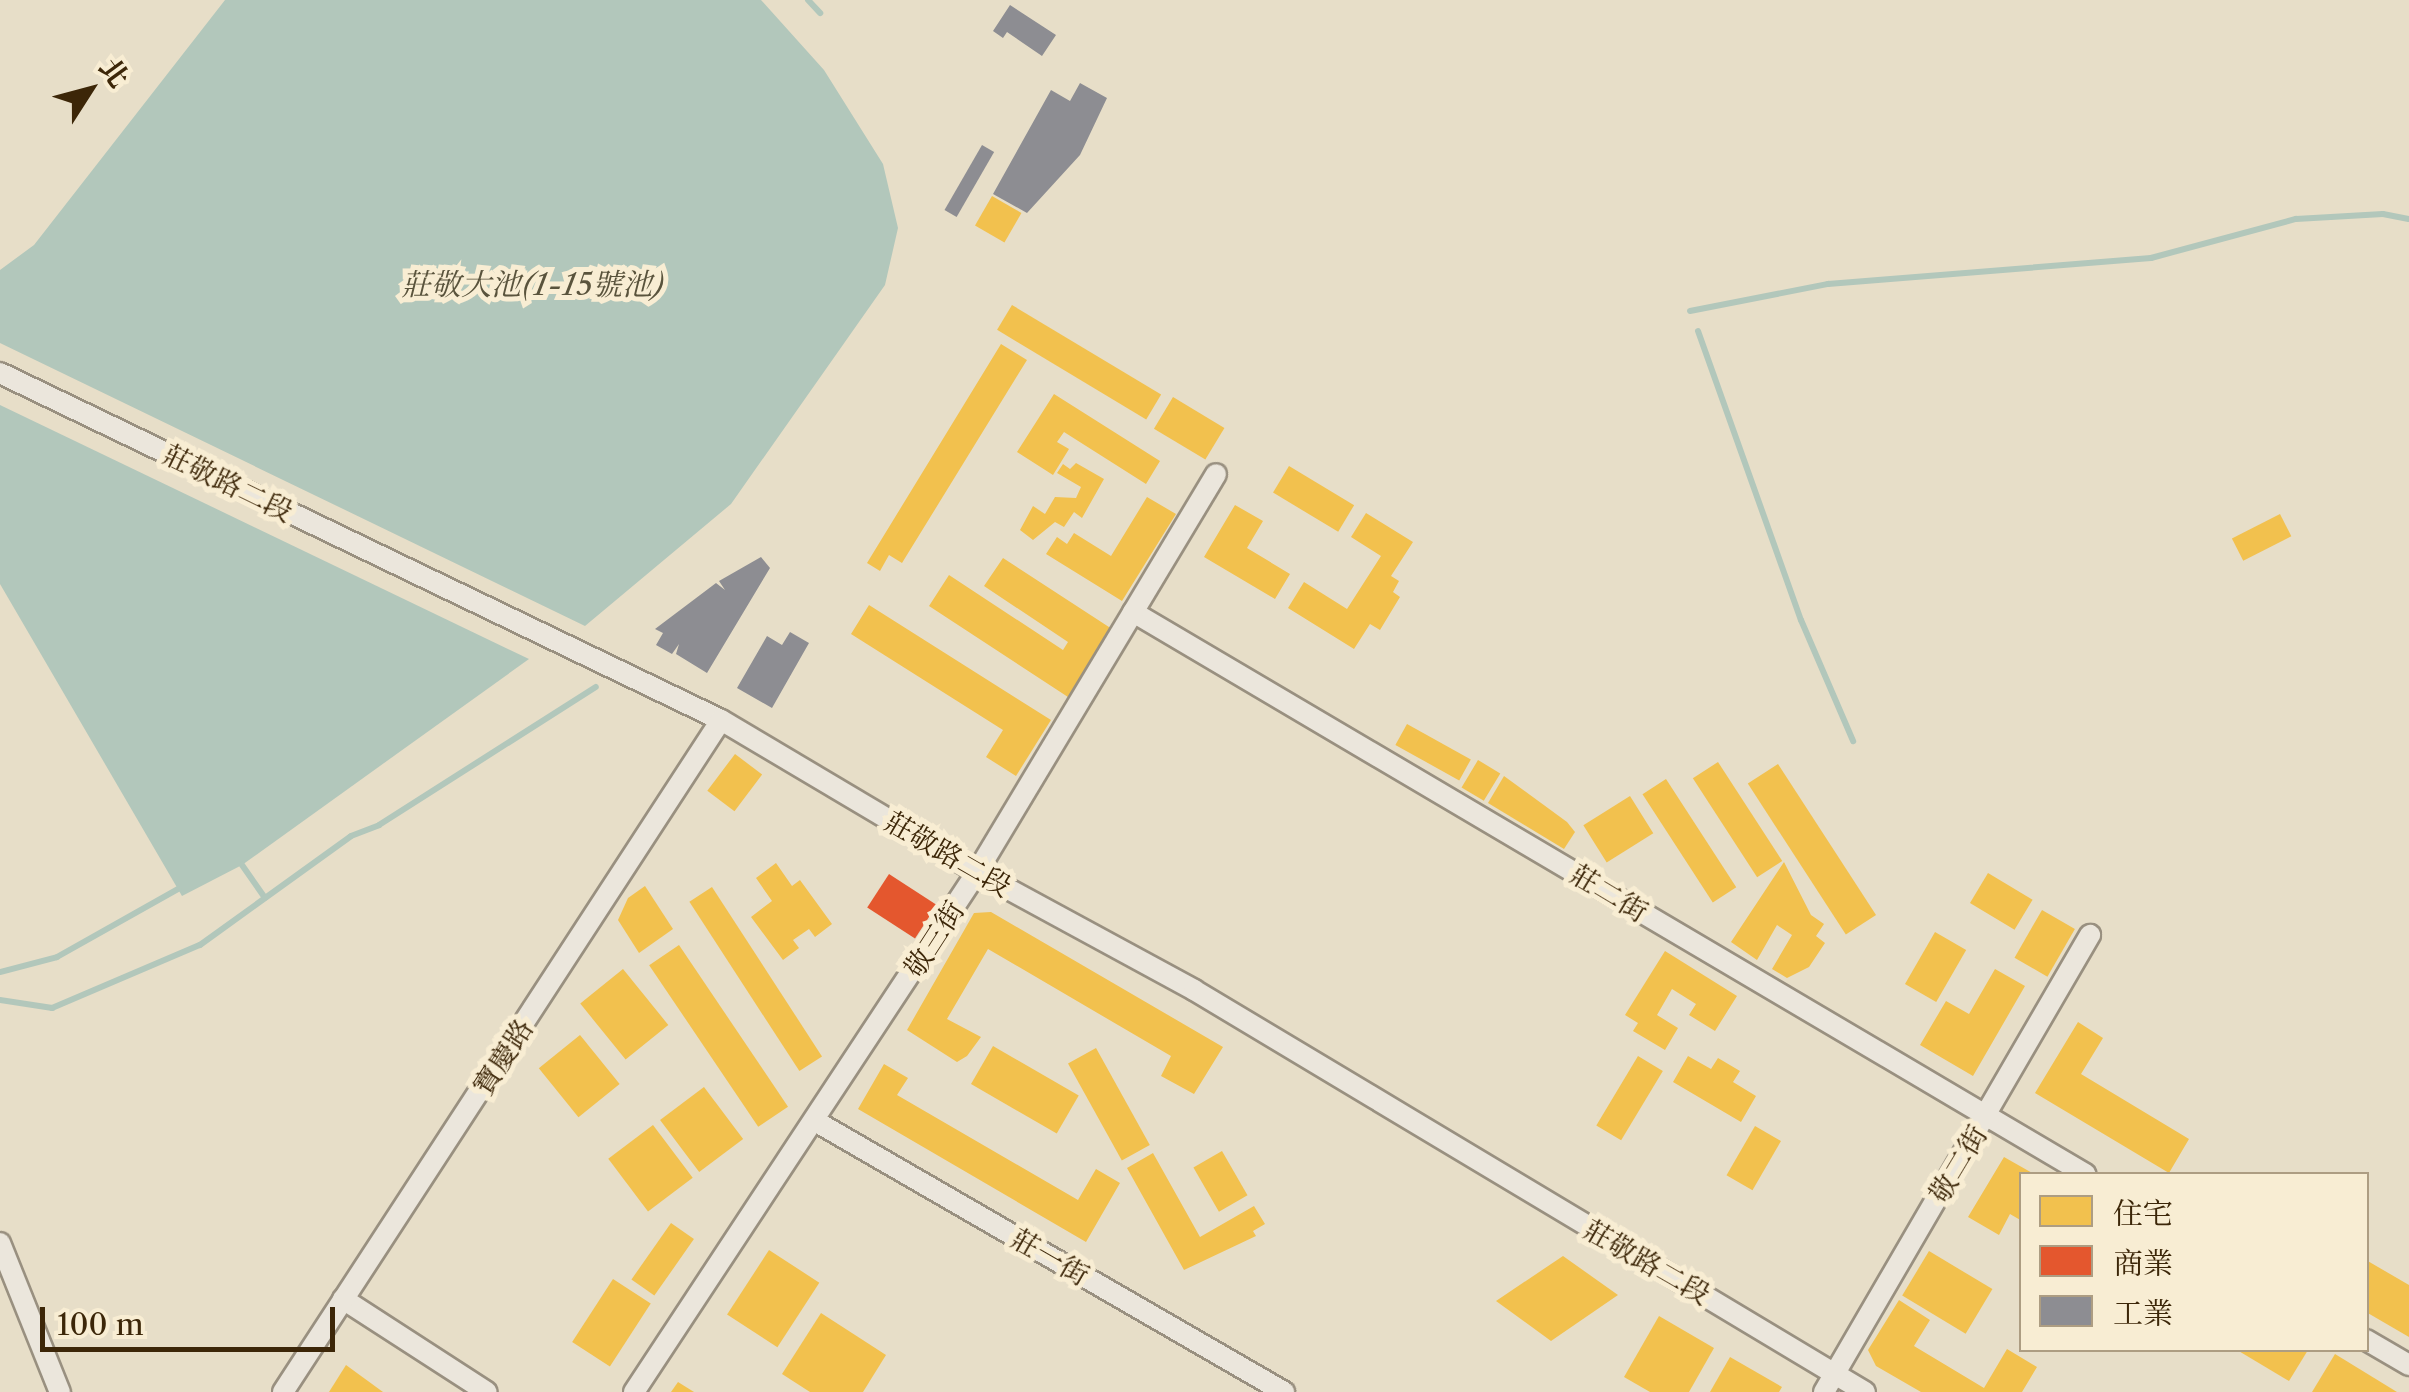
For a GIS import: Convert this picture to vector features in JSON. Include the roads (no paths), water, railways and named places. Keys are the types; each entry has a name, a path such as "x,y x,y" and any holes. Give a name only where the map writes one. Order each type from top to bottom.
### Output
{"street":[{"name":"莊敬路二段","path":"0,373 720,720 977,872 1194,990 1830,1383 1865,1392"},
{"name":"敬三街","path":"634,1392 977,872 1216,474"},
{"name":"莊二街","path":"1133,612 2082,1172"},
{"name":"寶慶路","path":"283,1392 720,720"},
{"name":"敬二街","path":"1830,1383 2090,935"},
{"name":"莊一街","path":"815,1122 1284,1392"},
{"path":"0,1243 60,1392"},
{"path":"343,1300 487,1392"},
{"path":"2369,1342 2409,1366"}],"water":[{"name":"莊敬大池(1-15號池)","path":"225,0 761,0 824,70 883,164 898,228 885,285 731,504 585,626 0,343 0,270 34,245"},
{"path":"0,405 529,659 242,865 182,896 0,584"}],"waterway":[{"path":"808,0 820,13"},
{"path":"1690,311 1828,284 2151,258 2296,219 2383,214 2409,219"},
{"path":"1698,331 1801,620 1853,741"},
{"path":"0,1000 52,1008 200,945 351,836 379,825 596,687"},
{"path":"242,865 265,898"},
{"path":"0,972 57,957 178,889"}]}
